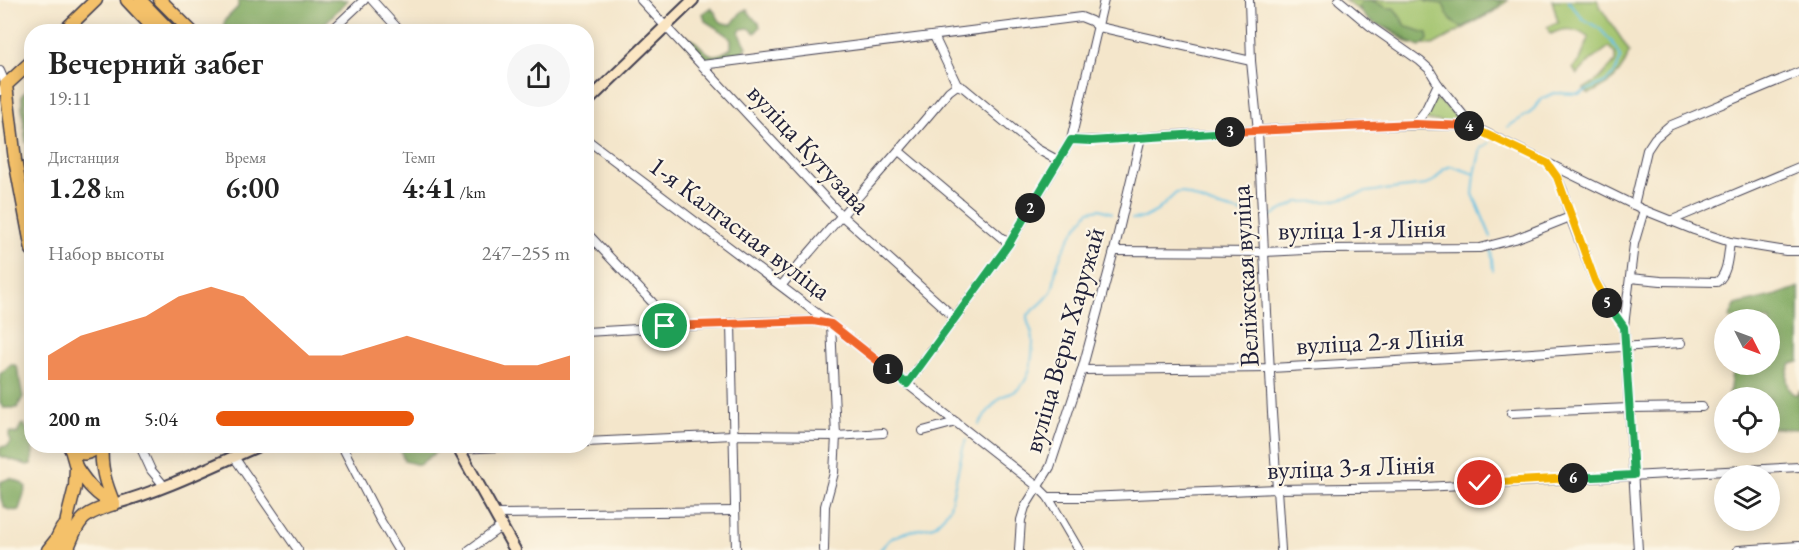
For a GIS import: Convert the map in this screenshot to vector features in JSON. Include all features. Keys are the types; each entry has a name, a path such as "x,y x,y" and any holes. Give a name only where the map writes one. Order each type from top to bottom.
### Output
{"main road":[{"path":"71,24 96,0"},
{"path":"127,0 149,24"},
{"path":"140,0 163,24"},
{"path":"160,0 184,24"},
{"path":"24,68 3,88 24,208"},
{"path":"72,453 76,468 85,481 100,497 114,504"},
{"path":"101,453 103,473 114,504"},
{"path":"76,468 73,520 78,550"},
{"path":"48,550 73,520 114,504"},
{"path":"62,550 73,520"},
{"path":"67,550 73,520"}],"street":[{"path":"338,24 364,0"},
{"path":"372,0 394,24"},
{"name":"вуліца Кутузава","path":"641,0 841,215 955,318"},
{"path":"594,95 693,0"},
{"path":"907,384 1009,244 1071,140 1104,0"},
{"name":"Веліжская вуліца","path":"1249,0 1281,550"},
{"path":"1339,0 1429,69 1438,84 1472,126"},
{"path":"702,65 1081,17 1099,27 1251,61"},
{"path":"934,36 957,85 964,88 1037,150 1059,161"},
{"path":"0,71 4,79 3,88"},
{"path":"1634,205 1647,150 1655,138 1669,126 1799,72"},
{"path":"1415,124 1425,111 1438,84"},
{"path":"781,286 841,215 899,152 949,91 957,85"},
{"path":"1071,140 1091,141 1141,136 1415,124 1472,126 1670,221 1730,242 1799,251"},
{"name":"вуліца Веры Харужай","path":"1019,550 1021,520 1025,507 1036,486 1050,467 1082,370 1114,251 1141,136"},
{"name":"1-я Калгасная вуліца","path":"594,145 831,324 1036,486 1048,497 1079,550"},
{"path":"899,152 1009,244"},
{"path":"1547,163 1563,191 1570,218 1595,281 1624,327"},
{"path":"1670,221 1799,167"},
{"path":"1638,550 1624,327 1634,244 1644,210"},
{"name":"вуліца 1-я Лінія","path":"1114,251 1265,252 1325,249 1480,248 1515,239 1570,218"},
{"path":"594,240 652,302 665,326"},
{"path":"1630,278 1717,282 1725,273 1730,242"},
{"path":"594,331 731,323 813,321 831,324 836,436 834,473 825,506 824,550"},
{"path":"731,323 736,550"},
{"name":"вуліца 2-я Лінія","path":"1082,370 1270,368 1681,343"},
{"path":"1511,413 1702,407"},
{"path":"923,431 956,422"},
{"path":"594,442 733,435 836,436 883,433"},
{"path":"143,453 151,470 161,482"},
{"path":"114,504 164,488 243,453"},
{"path":"346,453 398,550"},
{"path":"461,453 516,550"},
{"path":"234,457 298,550"},
{"name":"вуліца 3-я Лінія","path":"1048,497 1413,487 1799,467"},
{"path":"495,514 735,511"},
{"path":"469,550 502,526"},
{"path":"1738,550 1799,546"}],"green space":[{"path":"238,0 348,0 324,24 224,24 238,7"},
{"path":"1344,0 1508,0 1497,10 1433,45 1410,44"},
{"path":"1371,0 1387,8 1394,8 1407,27 1427,33 1428,40 1420,47 1394,31 1369,20 1359,7 1362,1"},
{"path":"1424,0 1502,1 1496,9 1464,27 1453,22 1443,4"},
{"path":"1552,0 1597,0 1629,52 1619,73 1589,94 1584,89 1599,79 1615,62 1615,54 1609,47 1590,61 1577,75 1573,68 1580,60 1589,38 1580,32 1570,30 1561,30 1551,34 1547,27 1558,22"},
{"path":"710,8 720,21 726,24 732,24 742,11 747,10 759,23 760,27 755,33 749,28 741,29 739,32 747,47 741,54 723,60 708,60 695,53 683,39 686,36 706,52 716,55 731,48 731,40 726,34 705,21 703,13"},
{"path":"24,93 24,124 22,106"},
{"path":"1433,100 1446,106 1457,118 1456,122 1426,120 1424,118"},
{"path":"1799,287 1799,362 1791,364 1787,379 1793,394 1799,391 1799,429 1780,428 1780,387 1730,387 1732,375 1780,375 1780,309 1733,309 1735,305"},
{"path":"11,364 17,366 23,397 17,408 3,408 0,403 0,374"},
{"path":"24,424 24,453 33,453 31,464 27,465 0,456 0,447 8,446 10,443 10,432 17,434 21,425"},
{"path":"401,453 435,453 419,465 404,461"},
{"path":"10,478 26,487 19,510 8,510 2,504 0,482"}],"waterway":[{"path":"1507,127 1530,113 1543,98 1554,93 1579,94 1605,82 1614,74 1621,58 1612,42 1599,28 1583,19 1569,2"},
{"path":"1489,143 1481,148 1473,194 1491,237"},
{"path":"1269,217 1298,202 1332,201 1366,192 1426,185 1435,180 1444,169 1451,166 1475,174"},
{"path":"1132,219 1144,218 1157,211 1176,193 1181,192 1212,205 1252,215"},
{"path":"979,424 997,401 1022,386 1028,375 1033,343 1027,316 1051,292 1056,269 1070,239 1089,211 1100,209 1112,213"},
{"path":"1491,249 1493,270"},
{"path":"880,550 890,539 906,532 934,526 944,516 950,507 966,440"}],"route":[{"path":"665,326 813,321 831,324 907,384 1009,244 1071,140 1091,141 1141,136 1356,126 1415,124 1472,126 1547,163 1557,177 1570,218 1595,281 1624,327 1634,475 1480,483"}]}
